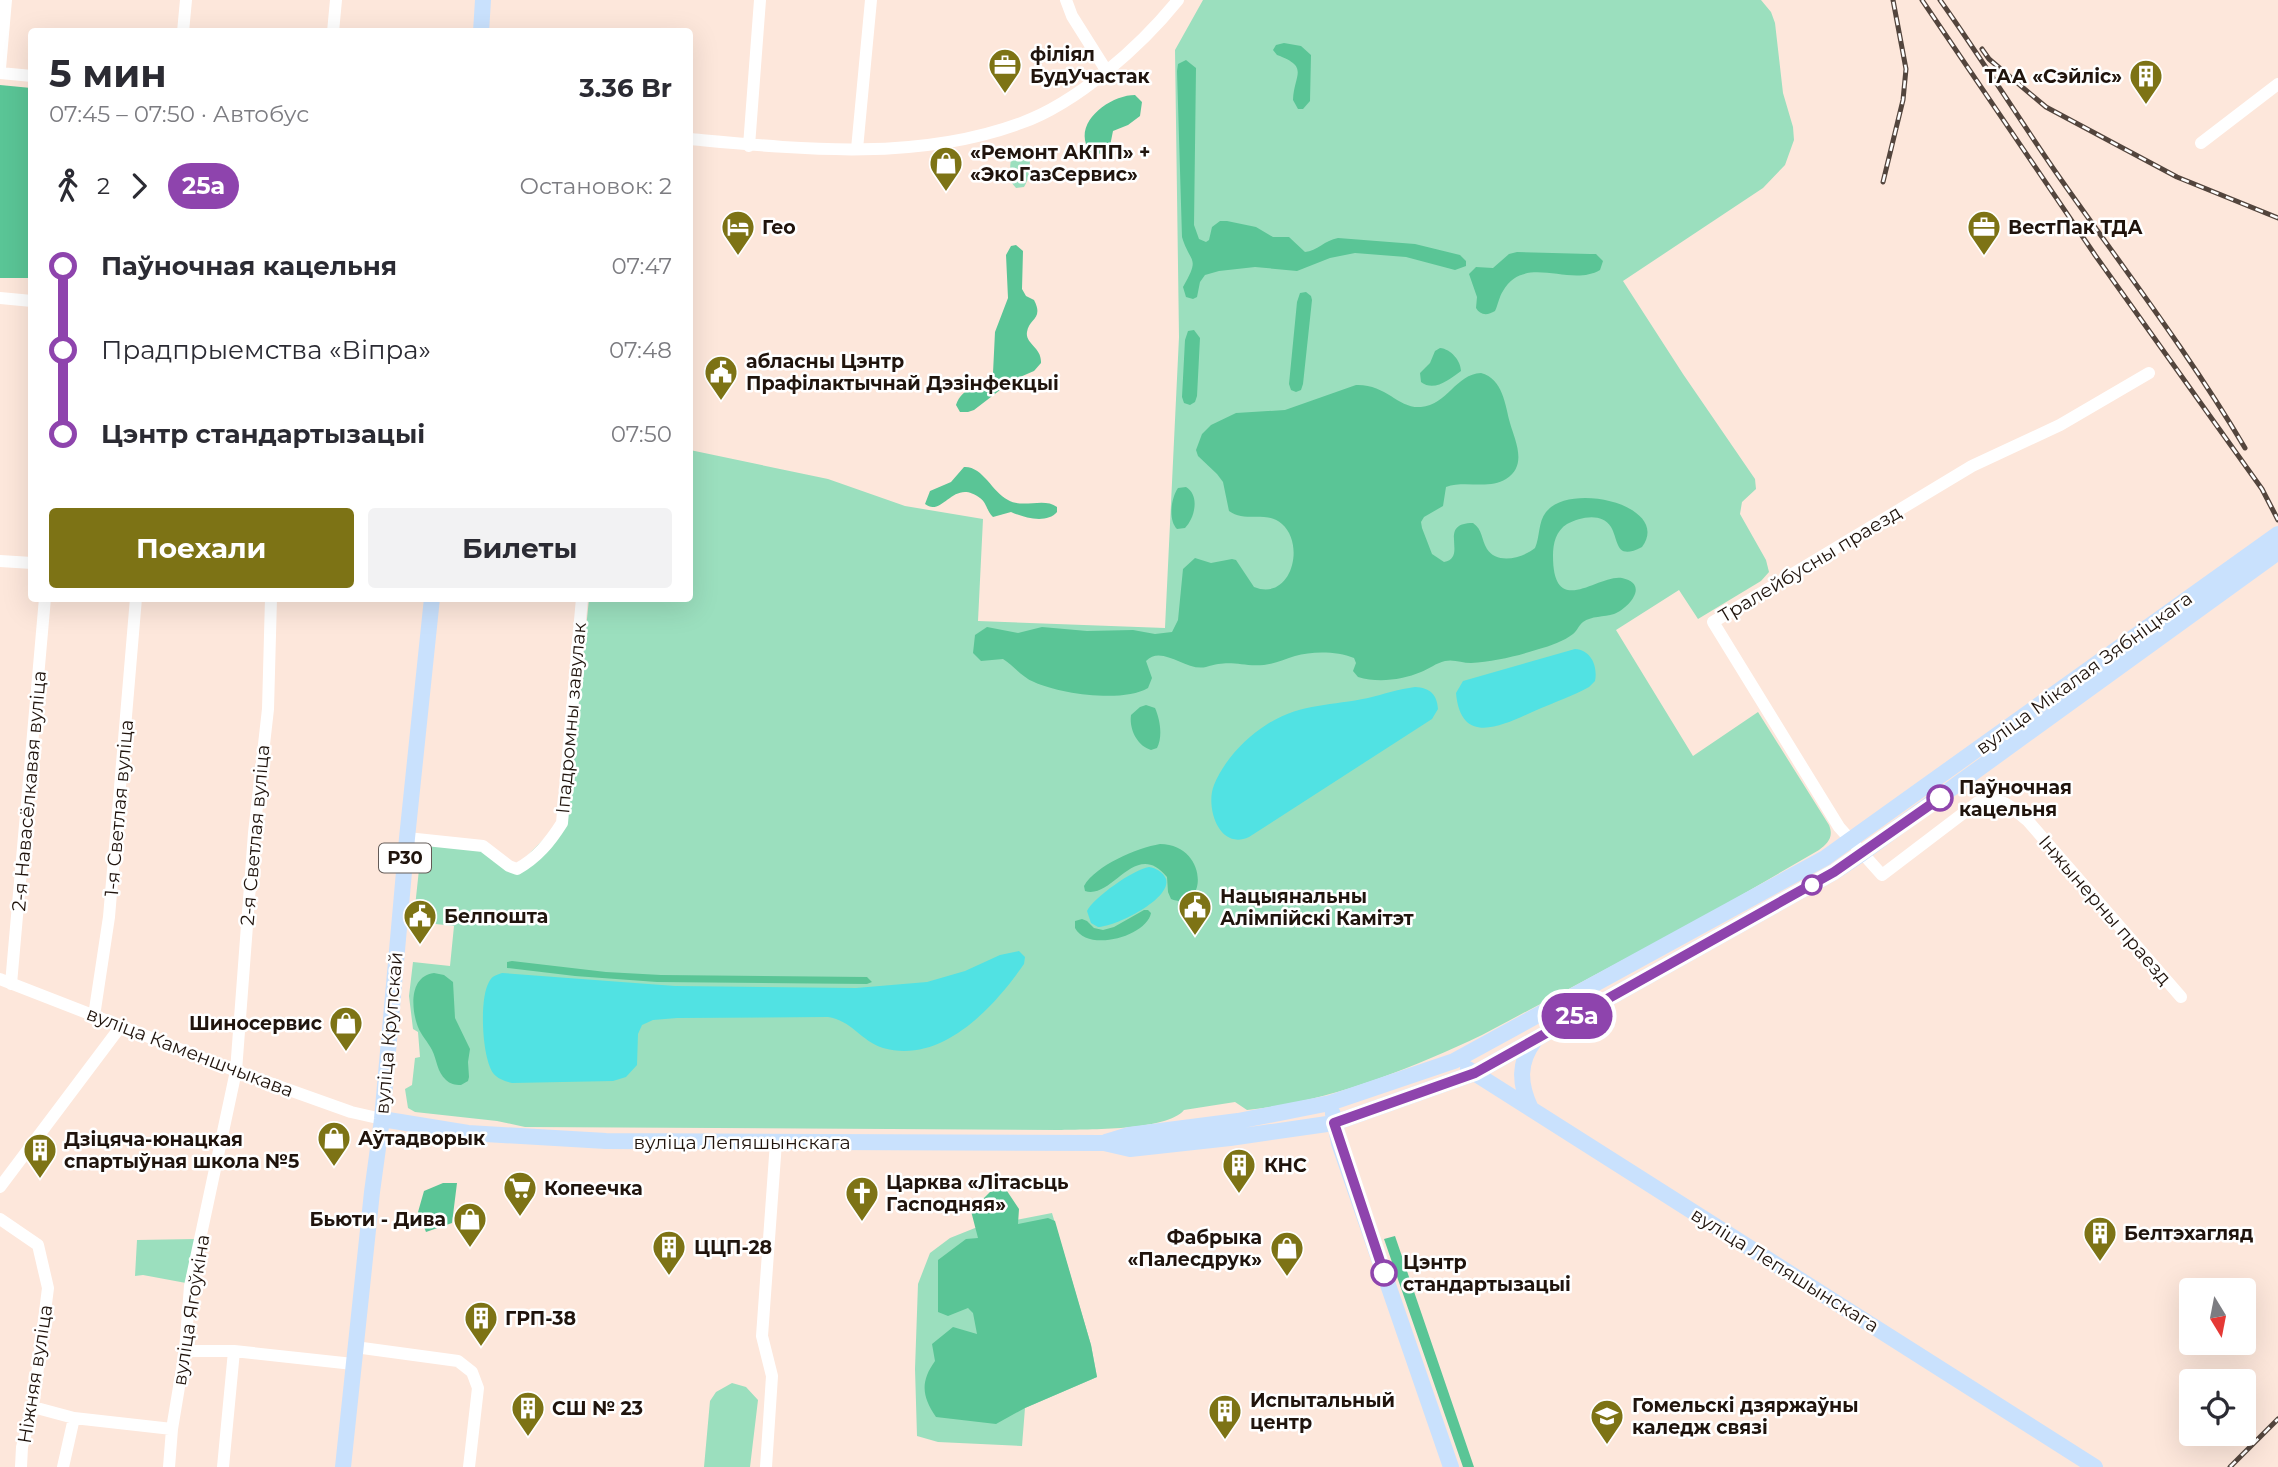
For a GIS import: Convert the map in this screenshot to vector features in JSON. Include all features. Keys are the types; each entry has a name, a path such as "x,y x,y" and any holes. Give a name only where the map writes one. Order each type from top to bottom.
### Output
{"main road":[{"path":"481,28 483,0"},
{"name":"вуліца Мікалая Зябніцкага","path":"1475,1073 1861,855 2255,559 2278,534"},
{"name":"вуліца Мікалая Зябніцкага","path":"2255,559 2278,552"},
{"name":"вуліца Мікалая Зябніцкага","path":"1454,1061 1803,871 2234,575"},
{"name":"вуліца Крупскай","path":"343,1467 382,1119 432,602"},
{"path":"1531,1109 1524,1094 1521,1072 1526,1052 1536,1039"},
{"name":"вуліца Лепяшынскага","path":"1104,1143 1129,1135 1227,1123 1330,1103 1454,1061 2095,1467"},
{"name":"вуліца Лепяшынскага","path":"382,1119 468,1133 606,1141 1104,1143 1130,1149 1230,1139 1334,1123 1475,1073"},
{"path":"1330,1103 1339,1143 1451,1467"}],"street":[{"path":"6,0 0,70 28,75"},
{"path":"183,28 186,0"},
{"path":"333,28 336,0"},
{"path":"749,146 760,0"},
{"path":"857,149 871,0"},
{"path":"1066,0 1072,16 1106,70"},
{"path":"693,139 749,146 857,149 948,141 1004,129 1058,105 1106,70 1158,25 1178,0"},
{"path":"2201,142 2278,84"},
{"path":"0,298 28,301"},
{"name":"Тралейбусны праезд","path":"1861,855 1839,827 1713,622 1972,466 2060,425 2149,373"},
{"path":"0,561 28,563"},
{"name":"2-я Навасёлкавая вуліца","path":"5,981 45,602"},
{"name":"1-я Светлая вуліца","path":"94,1016 109,917 136,602"},
{"name":"2-я Светлая вуліца","path":"236,1071 254,832 268,709 271,602"},
{"name":"Іпадромны завулак","path":"407,838 483,846 517,869 528,863 548,844 562,823 582,602"},
{"name":"Інжынерны праезд","path":"1861,855 1882,875 1978,802 1991,799 2005,802 2028,821 2182,997"},
{"name":"вуліца Каменшчыкава","path":"5,981 236,1071 351,1112 382,1119"},
{"path":"0,1187 121,1026"},
{"name":"вуліца Ягоўкіна","path":"169,1467 172,1429 185,1351 190,1286 236,1071"},
{"path":"766,1467 772,1376 762,1336 776,1142"},
{"name":"Ніжняя вуліца","path":"0,1219 38,1245 48,1288 33,1407 22,1447 21,1467"},
{"path":"355,1347 458,1361 472,1372 478,1388 468,1467"},
{"path":"185,1351 234,1351 353,1364"},
{"path":"223,1467 234,1351"},
{"path":"33,1407 74,1418 172,1429"},
{"path":"63,1467 74,1418"}],"green space":[{"path":"1203,0 1761,0 1771,12 1775,23 1783,93 1793,127 1794,140 1785,165 1763,188 1623,281 1755,479 1756,489 1742,502 1740,514 1766,560 1769,572 1761,581 1698,619 1679,590 1616,630 1693,756 1758,712 1829,825 1831,833 1827,842 1819,850 1702,918 1482,1035 1367,1083 1277,1106 1247,1110 1235,1102 1184,1110 1175,1117 1144,1125 1059,1130 525,1127 497,1121 415,1112 408,1108 405,1089 412,1085 415,1058 420,1057 418,1032 413,1029 409,996 413,962 450,966 454,926 417,922 414,916 421,851 424,845 477,844 517,866 567,816 589,602 693,602 693,451 828,479 905,506 983,519 978,621 1165,628 1179,337 1175,50"},
{"path":"1284,43 1301,46 1311,55 1310,101 1303,109 1298,109 1293,100 1297,68 1294,63 1277,55 1273,50 1276,45"},
{"path":"1186,60 1196,68 1194,225 1199,239 1206,242 1212,227 1220,221 1227,221 1256,227 1273,237 1289,237 1305,252 1338,238 1415,244 1460,255 1466,261 1466,266 1455,270 1406,257 1355,253 1330,258 1297,271 1255,267 1219,271 1205,275 1200,282 1197,297 1186,297 1183,287 1193,265 1182,237 1177,71 1178,64"},
{"path":"0,85 28,88 28,278 0,278"},
{"path":"1135,95 1142,102 1140,116 1113,131 1109,151 1104,154 1091,153 1085,132 1088,122 1114,100"},
{"path":"1020,147 1029,149 1030,169 1024,187 1016,188 1011,182 1011,162 1013,154"},
{"path":"1016,245 1023,251 1022,289 1037,306 1037,315 1028,327 1027,336 1039,353 1041,363 1034,371 1013,380 974,410 960,412 956,405 963,394 993,373 995,332 1008,298 1006,255 1011,246"},
{"path":"1509,254 1596,254 1603,261 1600,270 1588,275 1535,272 1523,274 1512,280 1503,291 1495,311 1487,314 1480,312 1476,308 1477,297 1469,274 1476,267 1493,268"},
{"path":"1306,292 1312,300 1303,384 1301,390 1296,392 1291,390 1289,384 1297,302 1300,293"},
{"path":"1194,330 1200,338 1197,396 1195,402 1190,405 1184,403 1182,397 1185,340 1188,331"},
{"path":"1440,348 1455,356 1461,371 1441,384 1426,385 1421,382 1420,373"},
{"path":"1481,373 1494,381 1502,393 1517,445 1517,467 1506,479 1492,484 1446,487 1443,506 1424,517 1421,522 1432,554 1444,562 1451,559 1454,554 1456,528 1462,524 1473,523 1479,529 1491,554 1503,558 1517,557 1535,548 1543,516 1559,503 1576,499 1615,502 1643,520 1648,532 1642,547 1633,551 1622,551 1607,522 1590,517 1578,519 1560,530 1553,556 1555,575 1560,586 1569,590 1622,578 1635,585 1636,590 1631,602 1620,611 1586,620 1565,639 1531,652 1471,663 1445,661 1414,675 1390,680 1358,677 1353,671 1356,663 1354,658 1332,653 1302,654 1264,665 1229,663 1206,667 1190,666 1159,655 1146,661 1152,678 1148,688 1123,695 1091,695 1045,686 1026,677 1003,659 981,661 973,653 975,635 987,627 1018,633 1042,627 1087,631 1133,630 1155,634 1172,632 1178,620 1183,569 1195,558 1211,563 1236,560 1254,587 1267,589 1277,586 1291,569 1293,545 1289,533 1276,520 1242,516 1229,511 1223,482 1198,456 1196,450 1202,434 1211,425 1236,413 1285,410 1356,385 1376,388 1413,407 1421,407 1438,401 1465,378"},
{"path":"964,467 977,471 1008,500 1052,504 1057,507 1057,512 1041,519 1011,512 993,517 980,498 963,492 937,506 925,504 930,491 951,482"},
{"path":"1186,487 1193,495 1193,513 1185,528 1177,529 1172,520 1172,503 1178,488"},
{"path":"1146,705 1155,708 1160,728 1159,744 1151,750 1138,741 1131,726 1131,715"},
{"path":"1160,844 1176,847 1188,855 1195,866 1198,878 1192,897 1183,901 1171,899 1167,877 1155,867 1145,864 1134,867 1105,887 1085,891 1084,886 1090,878 1107,865 1140,849"},
{"path":"1144,910 1151,913 1147,921 1139,929 1116,939 1092,939 1075,928 1075,921 1082,919 1094,928 1103,930 1114,927"},
{"path":"507,962 606,972 867,977 872,982 657,982 507,968"},
{"path":"426,975 444,975 453,982 455,1018 470,1049 468,1081 461,1085 451,1083 443,1077 416,1020 413,1003 416,987"},
{"path":"443,1183 457,1183 452,1223 426,1232 418,1212 424,1191"},
{"path":"1005,1188 1019,1209 1018,1224 1048,1218 1055,1221 1091,1345 1097,1377 1025,1408 996,1424 936,1417 925,1389 927,1376 935,1361 932,1344 953,1327 977,1334 973,1313 968,1308 948,1316 938,1312 938,1260 966,1239 978,1238 971,1211 990,1192"},
{"path":"1052,1213 1091,1345 1097,1377 1025,1408 1022,1446 938,1442 917,1436 915,1369 918,1284 930,1253 950,1238 975,1228"},
{"path":"1395,1236 1474,1467 1463,1467 1384,1239"},
{"path":"195,1239 186,1283 135,1276 137,1240"},
{"path":"732,1383 746,1387 758,1400 750,1467 704,1467 710,1401 716,1392"}],"water":[{"path":"1575,649 1585,652 1594,665 1595,681 1589,687 1513,720 1487,728 1476,727 1467,722 1460,711 1456,693 1463,681"},
{"path":"1415,687 1429,690 1436,699 1438,709 1432,719 1249,837 1239,840 1222,832 1213,815 1211,804 1214,785 1229,759 1258,730 1303,709"},
{"path":"1149,867 1159,871 1166,879 1165,887 1152,903 1129,917 1106,926 1098,927 1091,923 1087,911 1097,899 1124,878"},
{"path":"1019,951 1025,957 1024,964 998,998 964,1028 946,1040 926,1048 905,1051 883,1048 868,1041 843,1022 828,1017 677,1018 653,1020 642,1025 638,1034 637,1065 626,1077 613,1081 512,1083 501,1080 493,1073 486,1054 483,1014 486,990 491,978 502,973 675,986 856,988 927,982 965,971 1000,955"}],"railway":[{"path":"1883,182 1903,100 1906,69 1893,0"},
{"path":"1922,0 2095,255 2262,489 2278,520"},
{"path":"1940,0 2062,181 2179,346 2245,448"},
{"path":"1982,49 1989,59 2046,107 2177,177 2278,218"},
{"path":"2230,1467 2278,1419"}],"bus line":[{"name":"25а","path":"1384,1273 1334,1123 1475,1073 1834,872 1940,798"}],"place":[{"name":"філіял БудУчастак","path":"1005,95"},
{"name":"ТАА «Сэйліс»","path":"2146,106"},
{"name":"«Ремонт АКПП» + «ЭкоГазСервис»","path":"946,193"},
{"name":"Гео","path":"738,257"},
{"name":"ВестПак ТДА","path":"1984,257"},
{"name":"абласны Цэнтр Прафілактычнай Дэзінфекцыі","path":"721,402"},
{"name":"Паўночная кацельня","path":"1940,798"},
{"name":"Нацыянальны Алімпійскі Камітэт","path":"1195,937"},
{"name":"Белпошта","path":"420,946"},
{"name":"Шиносервис","path":"346,1053"},
{"name":"Аўтадворык","path":"334,1168"},
{"name":"Дзіцяча-юнацкая спартыўная школа №5","path":"40,1180"},
{"name":"КНС","path":"1239,1195"},
{"name":"Копеечка","path":"520,1218"},
{"name":"Царква «Літасьць Гасподняя»","path":"862,1223"},
{"name":"Бьюти - Дива","path":"470,1249"},
{"name":"Белтэхагляд","path":"2100,1263"},
{"name":"Цэнтр стандартызацыі","path":"1384,1273"},
{"name":"ЦЦП-28","path":"669,1277"},
{"name":"Фабрыка «Палесдрук»","path":"1287,1278"},
{"name":"ГРП-38","path":"481,1348"},
{"name":"СШ № 23","path":"528,1438"},
{"name":"Испытальный центр","path":"1225,1441"},
{"name":"Гомельскі дзяржаўны каледж связі","path":"1607,1446"}]}
